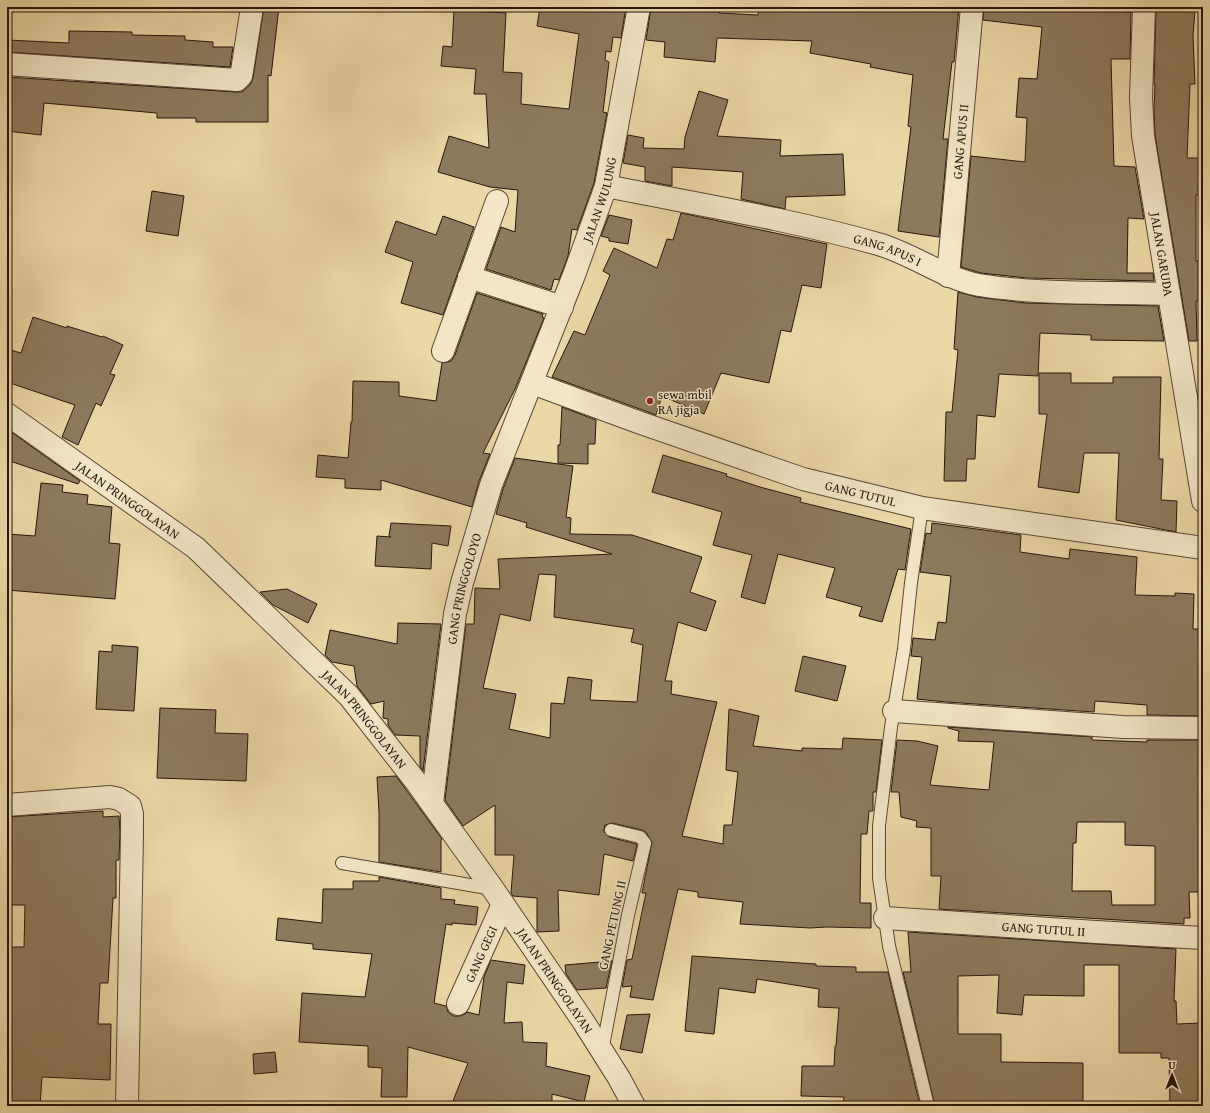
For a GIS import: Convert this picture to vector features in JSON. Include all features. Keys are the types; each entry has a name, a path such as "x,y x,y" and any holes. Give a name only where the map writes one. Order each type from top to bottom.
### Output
{"street":[{"path":"7,64 237,80 241,76 252,7"},
{"name":"JALAN WULUNG","path":"532,383 562,307 606,186 639,7"},
{"name":"GANG APUS II","path":"948,276 972,7"},
{"name":"JALAN GARUDA","path":"1144,7 1141,98 1143,136 1203,501"},
{"name":"GANG APUS I","path":"606,186 839,233 882,245 914,258 948,276 977,284 1035,291 1169,294"},
{"path":"443,351 498,201"},
{"path":"470,277 562,307"},
{"name":"GANG TUTUL","path":"532,383 638,422 803,479 922,508 1203,548"},
{"name":"GANG PRINGGOLOYO","path":"432,803 455,614 462,583 492,485 532,383"},
{"name":"JALAN PRINGGOLAYAN","path":"7,414 196,548 348,696 432,803 498,897 583,1021 634,1106"},
{"path":"894,711 1123,727 1203,728"},
{"path":"7,805 110,797 119,799 130,806 132,814 132,834 127,1106"},
{"name":"GANG GEGI","path":"458,1004 498,897"},
{"name":"GANG TUTUL II","path":"885,918 1203,938"}],"lane":[{"path":"922,508 911,583 904,649 891,727 879,826 879,878 889,946 928,1106"},
{"name":"GANG PETUNG II","path":"602,1051 628,916 645,843 640,837 611,830"},
{"path":"342,863 498,897"}],"building":[{"path":"264,7 279,7 271,76 268,75 268,122 196,122 196,118 157,118 157,113 44,103 41,135 7,131 7,77 242,92 250,85 253,78"},
{"path":"540,7 626,7 621,38 613,37 611,52 606,51 605,60 609,62 603,112 607,113 594,183 577,230 572,229 568,256 559,280 554,279 551,290 486,269 501,227 515,232 518,190 490,187 438,172 449,136 489,148 486,94 474,94 476,69 441,66 443,46 452,47 454,10 506,13 503,72 522,73 521,104 569,109 579,34 537,26"},
{"path":"651,7 720,7 719,13 758,15 759,7 959,7 954,62 952,62 943,139 948,139 939,237 898,231 911,127 908,126 913,75 870,67 871,64 810,53 812,41 717,38 715,62 664,57 665,42 646,40"},
{"path":"984,7 1075,7 1075,9 1131,12 1130,59 1111,59 1114,166 1135,167 1144,219 1128,218 1127,273 1153,273 1154,281 1027,278 981,273 961,267 971,156 1025,162 1027,118 1016,117 1019,78 1037,79 1042,27 983,20"},
{"path":"1156,7 1195,10 1193,36 1195,84 1190,84 1187,158 1203,158 1203,195 1196,195 1196,261 1203,261 1203,301 1196,301 1197,341 1189,341 1155,135 1154,85"},
{"path":"69,31 132,32 132,35 185,36 185,40 213,42 213,47 233,47 230,67 7,52 7,40 69,43"},
{"path":"699,91 728,100 717,136 781,140 780,156 843,154 845,195 786,197 785,209 741,199 743,172 672,167 672,186 645,181 645,167 623,163 628,135 644,138 643,148 684,149 685,137"},
{"path":"152,191 184,196 178,236 146,231"},
{"path":"681,213 827,244 821,288 802,285 791,332 781,330 769,383 721,373 704,414 662,396 656,415 552,377 574,331 585,335 610,275 603,271 614,248 657,268 667,239 673,240"},
{"path":"609,215 632,220 628,244 609,241 609,238 601,236"},
{"path":"443,216 474,227 443,315 401,303 413,262 385,252 396,221 436,235"},
{"path":"958,292 977,297 1025,303 1158,306 1164,341 1091,340 1091,335 1040,333 1038,376 999,374 995,417 977,415 975,459 967,459 966,481 944,481 946,412 952,412 958,350 954,349"},
{"path":"477,293 543,314 542,317 544,318 516,387 483,453 490,454 479,481 472,507 381,480 381,490 345,488 345,479 316,477 318,455 348,458 352,422 353,381 399,382 399,396 436,401 442,363 451,361 455,355"},
{"path":"33,317 67,328 67,326 102,337 103,336 123,345 110,374 115,375 101,406 96,403 78,445 62,437 75,405 7,382 7,349 21,353"},
{"path":"1039,373 1071,373 1071,383 1113,383 1113,377 1161,377 1159,459 1163,459 1161,500 1177,501 1176,532 1116,520 1119,453 1084,453 1079,493 1038,487 1047,414 1039,414"},
{"path":"562,407 596,420 595,444 588,444 588,464 558,463 558,445 560,445"},
{"path":"7,429 80,481 78,484 7,460"},
{"path":"663,455 727,474 726,476 760,487 801,498 800,502 911,529 905,570 898,569 882,622 859,616 862,607 826,597 835,568 778,554 765,604 741,597 752,555 713,545 722,512 652,492"},
{"path":"515,458 573,466 566,517 571,518 570,534 632,535 702,557 690,592 716,601 706,631 678,622 665,681 672,681 671,694 717,702 682,836 723,844 724,825 732,825 738,772 726,770 729,709 759,716 753,746 802,751 802,748 842,749 843,738 882,740 876,792 873,792 873,811 869,811 867,834 861,834 860,903 871,903 871,928 810,928 740,924 743,902 698,897 698,892 678,889 653,1000 630,997 632,986 622,987 627,960 632,959 646,893 642,893 652,842 646,832 642,830 612,823 605,825 604,832 609,837 637,845 633,861 604,854 599,895 558,890 559,931 537,932 537,898 513,896 511,893 514,855 495,855 495,805 463,826 445,800 466,624 474,624 475,588 500,589 498,559 612,554 526,527 527,523 496,514 503,489","holes":["539,574 556,575 554,617 634,629 631,642 643,645 637,702 590,700 592,680 568,677 564,704 551,703 550,738 509,729 516,694 483,688 500,614 530,621"]},
{"path":"41,483 63,485 62,492 88,495 87,504 112,507 109,543 120,544 115,599 7,590 7,534 35,536"},
{"path":"391,523 451,526 448,546 432,543 431,569 375,566 377,536 391,537 389,536"},
{"path":"932,523 1021,535 1020,552 1069,559 1070,549 1137,557 1135,595 1175,596 1175,593 1194,594 1193,629 1200,629 1199,655 1203,655 1203,716 1147,715 1147,705 1095,701 1094,712 917,699 922,657 911,656 913,638 935,640 938,622 946,623 951,576 920,572 926,533 931,534"},
{"path":"287,589 317,604 308,623 273,605 260,592"},
{"path":"398,623 441,624 423,771 420,766 420,736 395,735 388,725 388,719 383,718 384,701 371,704 357,686 354,666 332,662 325,655 330,630 397,644"},
{"path":"112,645 138,647 134,711 96,709 99,651 112,652"},
{"path":"803,656 846,666 837,701 795,691"},
{"path":"160,708 216,710 215,733 248,734 246,781 157,778"},
{"path":"948,728 1092,737 1092,740 1147,742 1147,740 1203,740 1203,892 1189,892 1190,918 1184,918 1184,924 939,909 941,876 931,876 931,828 916,827 917,821 901,817 899,792 891,792 897,740 917,741 938,746 930,785 989,790 994,742 958,741 959,731","holes":["1077,822 1125,822 1125,845 1155,846 1155,905 1112,905 1111,891 1072,891 1073,843 1076,843"]},
{"path":"396,776 442,839 441,872 379,862 377,777"},
{"path":"103,811 103,817 119,816 120,832 119,860 116,860 116,898 113,898 108,983 100,983 98,1024 111,1024 110,1080 42,1077 40,1106 7,1106 7,947 24,947 25,905 9,905 7,817"},
{"path":"379,877 441,888 441,899 455,900 454,904 478,907 476,925 446,924 434,1003 446,1006 448,1012 453,1016 460,1016 467,1012 479,1015 484,977 491,960 525,965 523,984 507,982 504,1023 522,1022 523,1042 547,1043 546,1066 590,1076 584,1102 552,1094 552,1106 451,1106 468,1063 408,1047 407,1097 381,1097 382,1068 368,1067 368,1046 299,1042 302,993 365,997 372,954 313,949 313,944 276,940 278,918 322,923 323,889 353,889 353,881 379,881"},
{"path":"908,932 1176,949 1174,1001 1176,1001 1177,1024 1202,1023 1203,1106 1170,1106 1169,1058 1161,1058 1161,1053 1119,1053 1119,965 1084,965 1084,996 1024,995 1022,1015 997,1013 999,975 958,976 958,1034 1001,1034 1001,1062 1083,1063 1083,1106 935,1106 903,972 911,972"},
{"path":"692,956 816,964 816,966 856,967 856,972 888,972 920,1106 843,1106 844,1097 801,1096 802,1066 834,1066 839,1008 818,1007 819,989 757,979 755,993 719,988 714,1034 685,1031"},
{"path":"612,961 606,988 577,990 566,974 565,965"},
{"path":"650,1014 642,1053 620,1049 627,1015"},
{"path":"275,1052 277,1072 254,1074 253,1054"}],"place":[{"name":"sewa mbil RA jigja","path":"650,401"}]}
